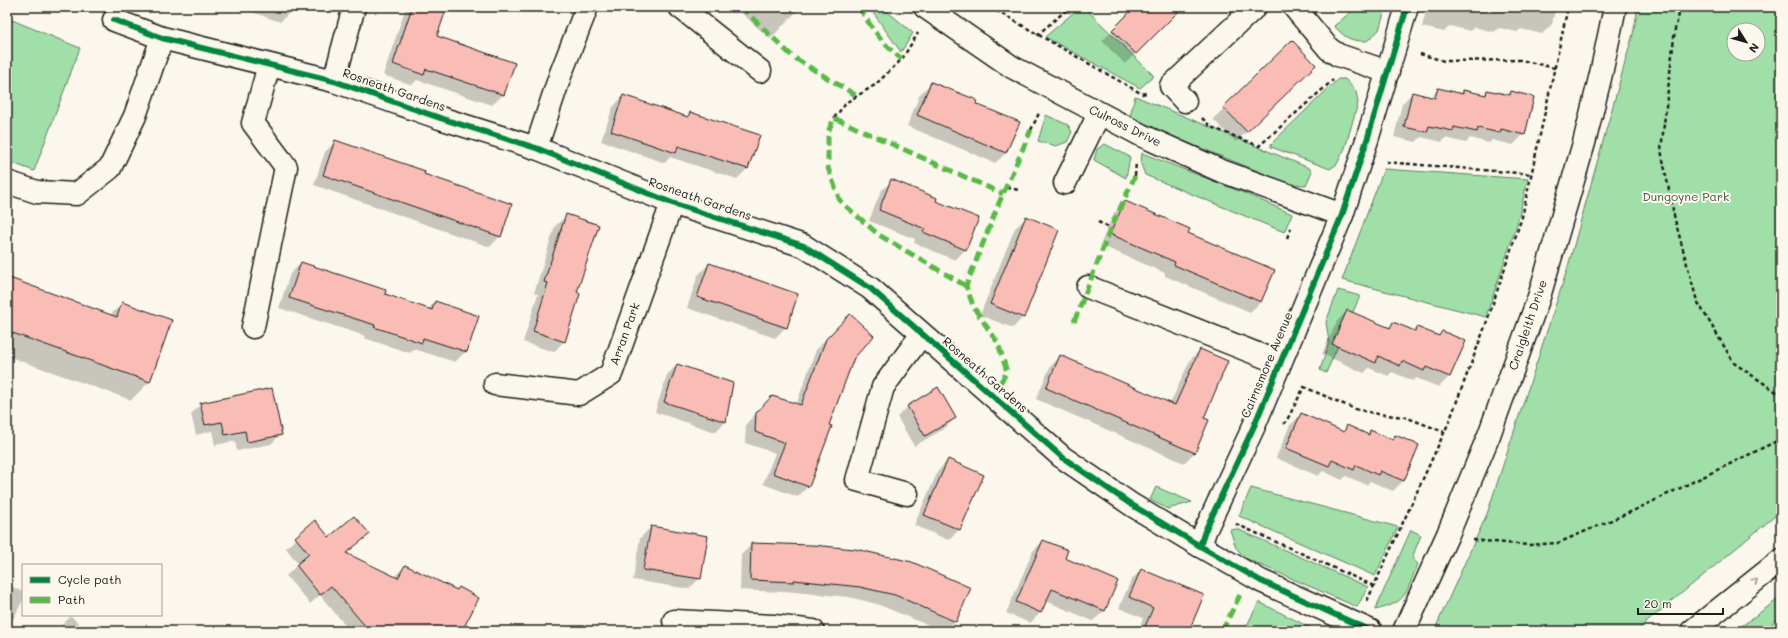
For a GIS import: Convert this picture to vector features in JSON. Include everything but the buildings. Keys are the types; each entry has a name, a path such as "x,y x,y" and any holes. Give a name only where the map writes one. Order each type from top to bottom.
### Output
{"main road":[{"path":"334,81 354,7"},
{"path":"536,148 561,73 587,7"},
{"path":"680,7 760,71"},
{"path":"1178,93 1255,7"},
{"path":"1294,7 1329,49 1338,55 1388,72"},
{"name":"Cairnsmore Avenue","path":"1200,546 1205,531 1254,426 1342,215 1388,72 1407,7"},
{"name":"Craigleith Drive","path":"1404,631 1448,534 1489,435 1539,297 1584,143 1602,74 1615,7"},
{"name":"Culross Drive","path":"923,17 1012,67 1141,135 1219,170 1342,215"},
{"name":"Rosneath Gardens","path":"114,20 162,38 334,81 440,118 536,148 672,203 804,246 870,288 1062,457 1132,504 1200,546"},
{"path":"7,182 37,192 77,194 110,168 135,116 162,38"},
{"path":"253,327 286,167 252,123 269,65"},
{"path":"1065,183 1099,114"},
{"name":"Arran Park","path":"495,384 579,394 611,374 672,203"},
{"path":"1088,287 1280,363"},
{"path":"907,494 857,480 883,387 922,334"},
{"path":"1200,546 1261,581 1372,631"},
{"path":"1692,631 1781,560"},
{"path":"674,621 774,626 813,631"}],"path":[{"path":"990,7 1142,94 1178,93 1211,127 1259,146 1336,77 1338,55"},
{"path":"1038,35 1070,7"},
{"path":"1366,606 1444,432 1495,296 1522,217 1568,7"},
{"path":"1680,7 1675,29 1661,150 1675,220 1697,301 1734,363 1781,396"},
{"path":"834,118 847,102 875,85 902,59 923,17"},
{"path":"1444,61 1521,60 1555,68"},
{"path":"1031,130 1043,105"},
{"path":"1135,176 1136,161"},
{"path":"1404,162 1531,174"},
{"path":"1007,188 1020,190"},
{"path":"1287,238 1294,218"},
{"path":"1098,222 1111,228"},
{"path":"1281,425 1286,422 1304,387 1355,409 1378,414 1405,417 1444,432"},
{"path":"1448,534 1479,541 1521,545 1558,544 1635,510 1781,439"},
{"path":"1232,522 1374,586"}],"green space":[{"path":"869,7 882,7 913,33 901,52"},
{"path":"1080,7 1084,7 1154,76 1140,88 1045,37"},
{"path":"1357,7 1386,7 1379,30 1367,41 1348,38 1334,26"},
{"name":"Dungoyne Park","path":"1638,7 1781,7 1781,511 1636,631 1434,631 1487,514 1567,270 1633,34"},
{"path":"12,20 80,48 34,171 7,161 7,34"},
{"path":"1338,79 1345,79 1356,91 1358,103 1345,148 1337,164 1330,169 1271,147 1271,144"},
{"path":"1135,96 1309,168 1312,171 1306,185 1290,184 1151,128 1130,117"},
{"path":"1046,115 1068,125 1072,132 1067,142 1056,146 1038,141"},
{"path":"1105,144 1130,157 1126,178 1094,160 1097,149"},
{"path":"1142,153 1244,193 1292,214 1284,232 1145,175 1141,164"},
{"path":"1384,169 1528,179 1517,224 1486,317 1342,280"},
{"path":"1338,290 1360,296 1326,373 1320,370 1329,342 1326,322"},
{"path":"1156,487 1192,502 1168,509 1150,500"},
{"path":"1251,488 1398,527 1375,576 1239,516"},
{"path":"1237,529 1368,587 1357,607 1247,559 1236,548 1230,530"},
{"path":"1411,530 1421,535 1412,558 1418,564 1408,589 1400,600 1394,604 1375,610"},
{"path":"1781,597 1781,617 1763,631 1735,631"},
{"path":"1259,602 1317,631 1244,631"}],"marked path":[{"path":"741,7 793,57 857,96"},
{"path":"859,7 878,35 889,48 902,59"},
{"path":"966,286 879,235 840,201 828,168 828,132 834,118 1003,194"},
{"path":"1000,383 1007,372 998,343 974,308 966,286 999,203 1031,130"},
{"path":"1074,322 1111,228 1135,176"},
{"path":"1222,631 1242,591"}],"cycle path":[{"path":"1371,631 1261,581 1200,546 1205,531 1254,426 1342,215 1367,140 1407,7"},
{"path":"114,20 162,38 334,81 440,118 536,148 672,203 804,246 870,288 1062,457 1132,505 1200,546"}]}
